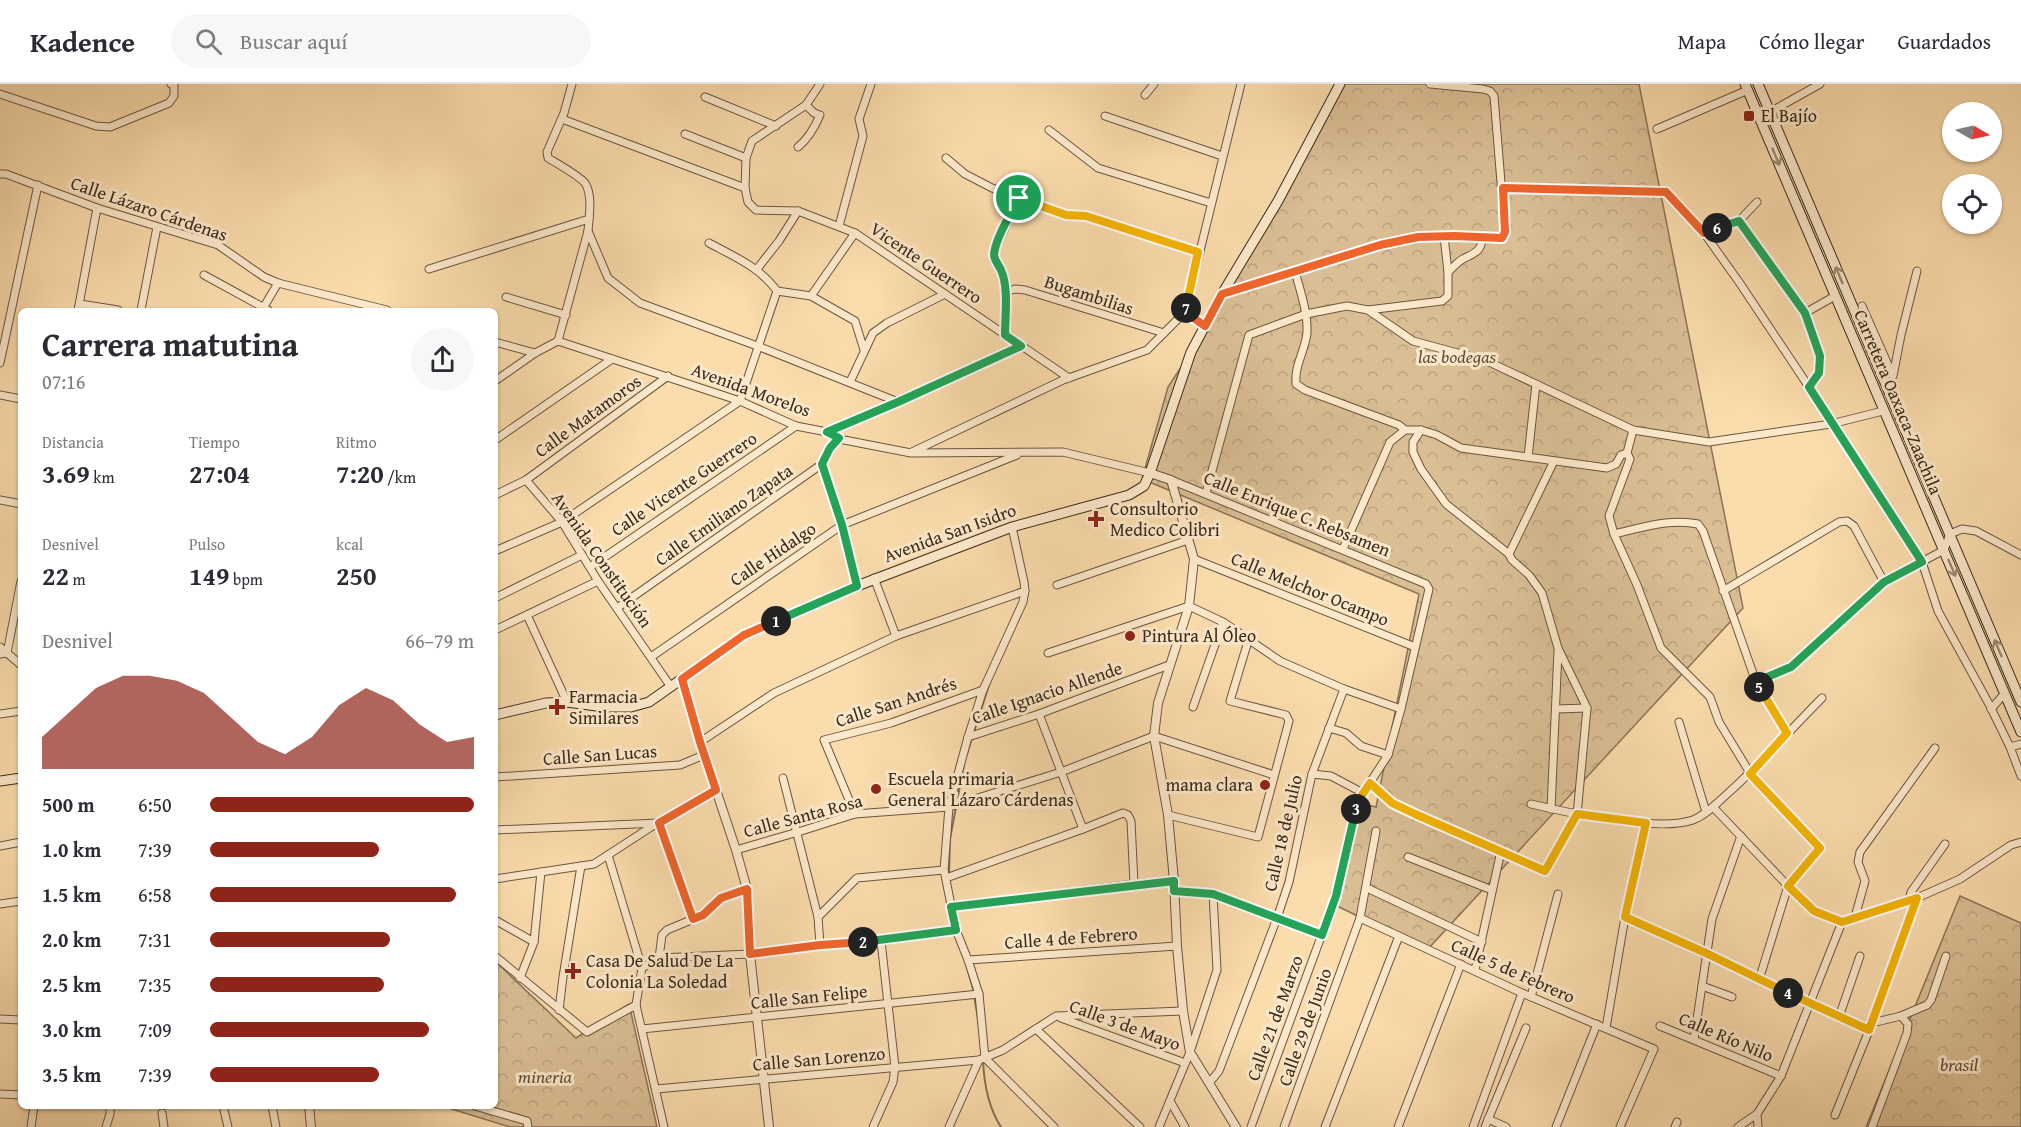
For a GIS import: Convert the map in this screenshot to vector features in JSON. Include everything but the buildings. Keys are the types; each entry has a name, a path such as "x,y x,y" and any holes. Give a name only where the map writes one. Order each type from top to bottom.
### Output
{"main road":[{"path":"1150,473 1191,352 1222,294 1278,201 1340,84"},
{"name":"Carretera Oaxaca-Zaachila","path":"1758,84 2021,702"},
{"name":"Carretera Oaxaca-Zaachila","path":"1746,87 2021,732"},
{"name":"Avenida San Isidro","path":"498,713 546,703 567,702 631,708 649,702 744,635 874,578 1012,527 1129,495 1144,486 1150,473"},
{"path":"0,781 18,778"}],"street":[{"path":"0,94 96,126 110,127 168,103 174,96 174,85 171,84"},
{"path":"498,379 558,340 588,231 589,195 584,182 548,158 547,152 562,118 572,84"},
{"path":"562,118 745,188 746,158 752,141 806,105 820,84"},
{"path":"839,226 863,136 860,119 871,84"},
{"path":"1144,95 1154,84"},
{"path":"911,453 1069,378 1147,350 1185,312 1241,84"},
{"path":"1222,294 1380,245 1418,237 1502,238 1505,232 1503,188 1494,96 1490,91 1430,84"},
{"path":"1770,112 1820,84"},
{"path":"1657,129 1746,87"},
{"path":"705,97 776,126"},
{"path":"798,147 806,141 820,115 814,113 806,105"},
{"path":"1105,116 1222,156"},
{"path":"1049,130 1098,168 1210,203"},
{"path":"685,134 746,158"},
{"path":"946,158 965,174 992,188 1066,215 1086,216 1198,252"},
{"name":"Calle Lázaro Cárdenas","path":"0,174 38,185 97,208 218,245 264,277 278,283 379,308"},
{"path":"0,363 38,185"},
{"name":"Vicente Guerrero","path":"745,188 748,202 756,210 798,211 855,233 1069,378"},
{"path":"1503,188 1666,192 1704,233 1809,387 1922,562 1938,611 1991,709 2010,747 2021,776"},
{"path":"1005,335 1005,292 1002,271 994,260 995,249 1019,198"},
{"path":"1704,233 1739,221 1756,202"},
{"path":"79,307 97,208"},
{"path":"757,269 779,241 798,211"},
{"path":"429,269 589,219"},
{"path":"1739,221 1805,313 1820,356 1819,373 1809,387"},
{"path":"141,308 157,227"},
{"path":"588,231 608,278 640,303 760,347 898,402"},
{"path":"811,296 855,233"},
{"path":"1206,493 1249,335 1306,315 1347,306 1368,310 1442,301 1448,296 1444,236"},
{"path":"1448,272 1461,260 1477,252 1481,247 1482,238"},
{"path":"709,243 757,269 777,291 811,296 855,321 864,350"},
{"path":"1295,271 1306,315 1306,334 1295,374 1296,384 1305,390 1399,425 1405,430"},
{"path":"1890,394 1900,334 1917,271"},
{"path":"204,275 262,308"},
{"path":"266,308 278,283"},
{"name":"Bugambilias","path":"1005,292 1015,289 1025,290 1164,333"},
{"path":"498,550 562,522 740,401 777,291"},
{"path":"850,382 873,333 887,323 945,294"},
{"path":"1805,313 1835,296"},
{"path":"506,297 566,315"},
{"path":"1862,306 1893,376"},
{"path":"1368,310 1413,341 1487,361 1633,430 1709,442 1831,424 1883,411"},
{"path":"1185,312 1205,326"},
{"name":"Avenida Morelos","path":"558,340 740,401 796,426 827,432 839,438 911,453 1063,452 1150,473"},
{"path":"498,343 536,353"},
{"path":"827,432 1021,346"},
{"path":"498,438 612,359"},
{"name":"Calle Matamoros","path":"498,494 526,480 668,376"},
{"path":"1528,457 1536,384"},
{"path":"0,395 18,398"},
{"name":"Calle Vicente Guerrero","path":"590,567 796,426"},
{"path":"1343,549 1390,442 1405,430 1420,430 1437,435 1461,448 1607,468 1616,464 1621,455 1627,453"},
{"path":"1370,783 1392,803 1545,871 1577,814 1587,708 1558,648 1542,592 1509,554 1446,504 1421,469 1413,452 1413,442 1420,430"},
{"path":"1633,430 1627,453 1630,459 1609,516 1614,534 1637,585 1660,648 1710,698 1719,722 1750,774 1820,848 1788,886 1759,980"},
{"name":"Calle Emiliano Zapata","path":"617,608 822,464 830,448 839,438"},
{"name":"Calle Hidalgo","path":"651,657 842,525 1022,453"},
{"path":"1509,554 1554,461"},
{"path":"822,464 842,525 857,586"},
{"name":"Calle Enrique C. Rebsamen","path":"1150,473 1206,493 1343,549 1426,584 1429,589"},
{"name":"Avenida Constitución","path":"526,480 562,522 598,581 671,687"},
{"path":"1171,480 1194,559 1189,606 1158,703 1154,736 1168,815 1183,1011 1190,1052 1236,1127"},
{"path":"0,500 18,503"},
{"path":"1723,591 1839,522 1847,521 1854,525 1884,582"},
{"path":"1614,534 1663,523 1698,524 1703,531 1755,682 1787,733"},
{"path":"949,1127 982,1059 979,994 956,930 944,870 949,807 983,690 1023,602 1025,591 1012,527"},
{"path":"1755,682 1791,667 1884,582 1944,550 1950,534 1962,530 1976,531 2021,555"},
{"path":"1057,585 1188,540"},
{"path":"498,597 582,555"},
{"name":"Calle Melchor Ocampo","path":"1194,559 1415,647"},
{"path":"874,578 896,636"},
{"path":"498,629 598,581"},
{"name":"Calle 21 de Marzo","path":"1251,1127 1336,896 1358,801 1388,755 1429,589"},
{"path":"700,742 774,693 896,636 1025,591"},
{"path":"1048,653 1189,606 1223,622 1280,661 1344,689 1401,709"},
{"path":"527,615 567,702"},
{"path":"3,654 17,620"},
{"path":"1193,707 1223,622"},
{"path":"1168,815 1258,837 1289,721 1286,715 1230,701 1249,638"},
{"path":"0,647 3,654 18,663"},
{"path":"1551,809 1558,648"},
{"name":"Calle Ignacio Allende","path":"968,736 1040,714 1169,665"},
{"path":"682,679 747,889 750,954 769,1127"},
{"name":"Calle 18 de Julio","path":"1210,1082 1219,1071 1277,918 1289,882 1311,774 1344,689"},
{"name":"Calle San Andrés","path":"855,814 824,740 891,723 983,690"},
{"path":"1991,709 2005,693"},
{"path":"1531,804 1577,814 1646,823 1680,824 1696,819 1750,774 1822,698"},
{"path":"1556,709 1587,708"},
{"path":"0,714 18,711"},
{"path":"1040,714 1083,830"},
{"path":"1679,722 1706,812"},
{"path":"1329,728 1346,734 1361,746 1388,755"},
{"path":"1154,736 1274,775"},
{"name":"Calle Santa Rosa","path":"736,849 855,814 949,807 1061,772 1154,736"},
{"path":"2010,747 2021,744"},
{"path":"1855,917 1865,882 1858,862 1860,852 1935,748"},
{"name":"Calle San Lucas","path":"498,777 680,765 704,755"},
{"path":"1311,774 1331,776 1363,793"},
{"path":"783,778 818,917 820,945"},
{"path":"498,879 594,864 716,790"},
{"path":"1713,807 1814,911 1842,922 1913,899 1960,879 2011,845 2021,842"},
{"path":"946,878 1083,830 1123,813 1128,815 1131,821 1134,884"},
{"path":"498,830 659,823"},
{"path":"659,823 693,919"},
{"path":"1606,1028 1625,917 1646,823"},
{"name":"Calle 29 de Junio","path":"1284,1127 1360,918 1376,831"},
{"path":"1694,1039 1712,919 1741,836"},
{"path":"0,846 18,843"},
{"path":"1835,1115 1870,1027 1913,899 1911,892 1945,844"},
{"path":"1475,970 1502,851"},
{"path":"608,855 642,968 636,1005 664,1127"},
{"path":"1408,857 1492,890"},
{"path":"559,1010 582,866"},
{"path":"818,917 857,878 944,870"},
{"path":"520,978 534,942 541,872"},
{"path":"951,907 1174,881"},
{"path":"1367,888 1482,942"},
{"path":"659,958 662,935 667,930 703,915 721,898 747,889"},
{"path":"1174,891 1213,894 1322,935"},
{"path":"1159,1127 1190,1052 1217,970 1213,894"},
{"path":"1531,997 1558,894"},
{"path":"0,904 18,901"},
{"path":"1625,917 1839,1017 1870,1027 1903,1018 1927,1005 1931,1000 1946,956"},
{"name":"Calle 5 de Febrero","path":"1360,918 1522,993 1654,1049 1620,1127"},
{"path":"498,922 534,942"},
{"path":"1738,1127 1757,1114 1781,1076 1842,922"},
{"path":"642,968 659,958 750,954 820,945 881,941 956,930"},
{"path":"1325,1127 1400,936"},
{"path":"873,1127 893,1082 895,1067 881,941"},
{"name":"Calle 4 de Febrero","path":"968,960 1177,946"},
{"path":"1839,1017 1860,956"},
{"path":"498,959 587,1032 636,1005"},
{"path":"1398,1127 1461,964"},
{"path":"1702,986 1731,997"},
{"path":"1473,1127 1522,993"},
{"name":"Calle San Felipe","path":"642,1029 979,994"},
{"path":"982,1059 1056,1016 1183,1011"},
{"name":"Calle 3 de Mayo","path":"1056,1016 1185,1063"},
{"path":"1872,1127 1907,1033 1908,1024 1903,1018"},
{"path":"0,1019 18,1020"},
{"path":"1556,1127 1597,1024"},
{"name":"Calle Río Nilo","path":"1660,1026 1781,1076"},
{"path":"1485,1127 1526,1028"},
{"path":"1036,1029 1140,1127"},
{"path":"982,1059 1054,1127"},
{"name":"Calle San Lorenzo","path":"656,1089 982,1059"},
{"path":"0,1094 18,1095"},
{"path":"1170,1101 1185,1127"},
{"path":"31,1127 34,1109"},
{"path":"106,1127 110,1109"},
{"path":"224,1109 228,1127"},
{"path":"273,1109 276,1127"},
{"path":"309,1109 311,1127"},
{"path":"485,1109 527,1121 528,1126"},
{"path":"162,1113 165,1127"},
{"path":"1757,1114 1758,1127"},
{"path":"1488,1119 1506,1127"}],"green space":[{"name":"las bodegas","path":"1340,84 1639,84 1743,608 1427,950 1329,902 1355,802 1376,807 1419,594 1142,479 1168,387 1191,352"},
{"name":"brasil","path":"1960,896 2021,923 2021,1127 1866,1127"},
{"name":"mineria","path":"498,964 576,1038 629,1004 657,1127 510,1127 452,1109 498,1109"}],"waterway":[{"path":"965,760 989,685"},
{"path":"957,801 964,765"},
{"path":"949,875 950,839 956,807"},
{"path":"965,960 979,1025"},
{"path":"983,1060 988,1095 1001,1127"}],"place":[{"name":"El Bajío","path":"1749,116"},
{"name":"Consultorio Medico Colibri","path":"1096,519"},
{"name":"Pintura Al Óleo","path":"1130,636"},
{"name":"Farmacia Similares","path":"557,707"},
{"name":"mama clara","path":"1265,785"},
{"name":"Escuela primaria General Lázaro Cárdenas","path":"876,789"},
{"name":"Casa De Salud De La Colonia La Soledad","path":"573,971"}],"route":[{"path":"1503,188 1666,192 1704,233 1739,221 1805,313 1820,356 1819,373 1809,387 1922,562 1884,582 1791,667 1755,682 1787,733 1750,774 1820,848 1788,886 1814,911 1842,922 1917,898 1869,1030 1625,917 1646,823 1577,814 1545,871 1392,803 1370,783 1358,801 1336,896 1322,935 1213,894 1174,891 1174,881 951,907 956,930 881,941 820,945 750,954 747,889 721,898 703,915 693,919 659,823 716,790 682,679 744,635 857,586 842,525 822,464 830,448 839,438 827,432 1021,346 1005,335 1005,292 1002,271 994,260 995,249 1003,228 1019,198 1066,215 1086,216 1198,252 1185,312 1205,326 1222,294 1380,245 1418,237 1502,238 1505,232 1503,188"}]}
